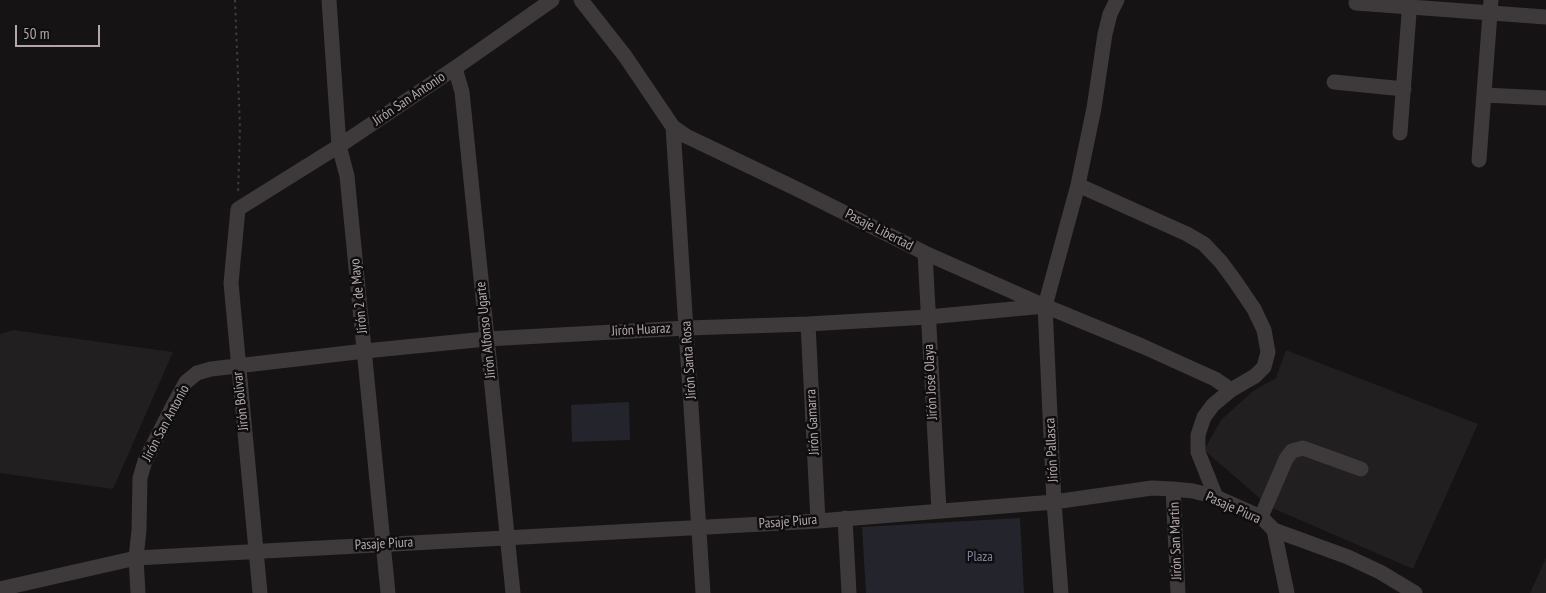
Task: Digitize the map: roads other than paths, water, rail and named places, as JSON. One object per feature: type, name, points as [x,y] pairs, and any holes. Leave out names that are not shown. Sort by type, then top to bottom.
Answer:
[{"type":"street","name":"Jirón 2 de Mayo","points":[[329,0],[339,146],[347,176],[388,593]]},
{"type":"street","name":"Jirón San Antonio","points":[[238,209],[339,146],[552,0]]},
{"type":"street","name":"Pasaje Libertad","points":[[581,0],[625,56],[673,127],[703,145],[799,190],[925,253],[1215,379],[1231,390]]},
{"type":"street","name":"Jirón Pallasca","points":[[1061,593],[1054,502],[1045,306],[1078,184],[1094,108],[1105,34],[1110,14],[1117,0]]},
{"type":"street","points":[[1356,3],[1491,6],[1546,17]]},
{"type":"street","points":[[1400,133],[1410,3]]},
{"type":"street","points":[[1479,160],[1491,6]]},
{"type":"street","name":"Jirón Alfonso Ugarte","points":[[455,68],[462,92],[486,339],[514,593]]},
{"type":"street","points":[[1334,82],[1404,89]]},
{"type":"street","points":[[1484,95],[1546,98]]},
{"type":"street","name":"Jirón Santa Rosa","points":[[673,127],[703,593]]},
{"type":"street","points":[[1078,184],[1188,234],[1204,244],[1222,262],[1254,309],[1264,330],[1268,352],[1264,367],[1255,376],[1231,390],[1213,406],[1204,417],[1198,436],[1198,452],[1216,497]]},
{"type":"street","name":"Jirón Bolivar","points":[[238,209],[231,283],[260,593]]},
{"type":"street","name":"Jirón José Olaya","points":[[925,253],[939,511]]},
{"type":"street","name":"Jirón Huaraz","points":[[238,366],[486,339],[928,317],[1045,306]]},
{"type":"street","name":"Jirón Gamarra","points":[[808,324],[818,520]]},
{"type":"street","name":"Jirón San Antonio","points":[[138,593],[136,558],[139,530],[140,478],[145,462],[186,382],[197,373],[211,369],[238,366]]},
{"type":"street","points":[[1261,517],[1286,459],[1292,451],[1303,448],[1361,469]]},
{"type":"street","name":"Pasaje Piura","points":[[136,558],[818,520],[1054,502],[1152,488],[1173,489],[1216,497],[1261,517],[1274,530],[1348,557],[1380,572],[1415,593]]},
{"type":"street","name":"Jirón San Martin","points":[[1173,489],[1178,593]]},
{"type":"street","points":[[845,518],[849,593]]},
{"type":"street","points":[[1274,530],[1287,593]]},
{"type":"street","points":[[1,590],[136,558]]},
{"type":"park label","name":"Plaza","points":[[980,557]]}]
